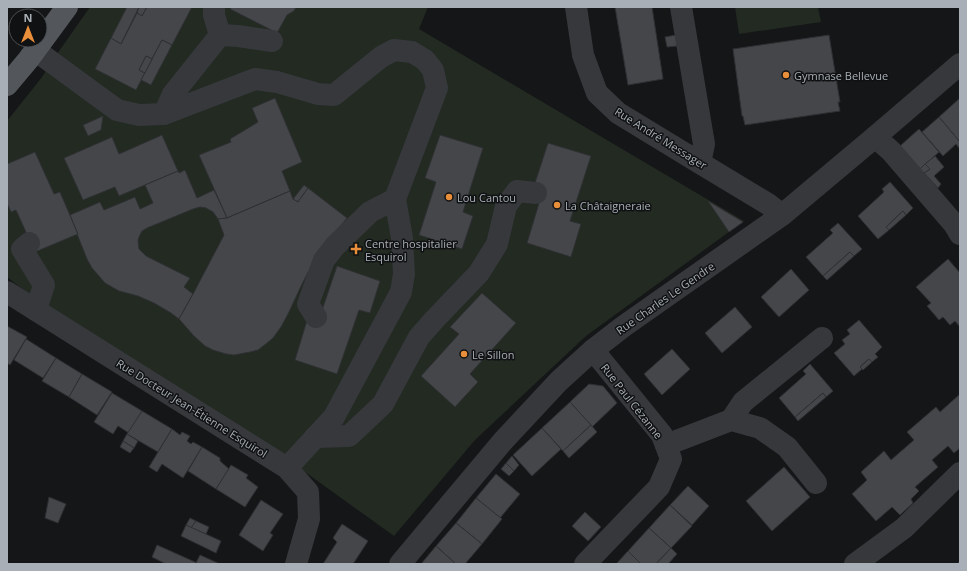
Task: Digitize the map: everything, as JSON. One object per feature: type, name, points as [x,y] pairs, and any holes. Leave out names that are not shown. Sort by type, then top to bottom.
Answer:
[{"type":"main road","points":[[7,85],[67,7]]},
{"type":"street","points":[[214,7],[214,15],[220,35]]},
{"type":"street","name":"Rue André Messager","points":[[576,7],[583,55],[597,93],[618,113],[768,204],[782,215]]},
{"type":"street","points":[[681,7],[704,144],[700,164]]},
{"type":"street","points":[[164,114],[173,94],[220,35]]},
{"type":"street","points":[[220,35],[272,41]]},
{"type":"street","points":[[35,50],[117,110],[139,115],[164,114],[255,79],[277,82],[318,94],[334,96],[381,57],[394,50],[412,52],[425,60],[433,70],[437,88],[394,199],[402,238],[404,274],[401,292],[334,417],[287,468]]},
{"type":"street","name":"Rue Charles Le Gendre","points":[[400,564],[502,441],[559,381],[593,350],[624,326],[782,215],[960,64]]},
{"type":"street","points":[[875,137],[891,151],[954,224],[960,234]]},
{"type":"street","points":[[315,438],[349,436],[383,404],[419,337],[434,319],[479,273],[497,244],[506,206],[517,191],[536,193]]},
{"type":"street","points":[[316,317],[308,304],[324,260],[335,246],[370,212],[394,199]]},
{"type":"street","points":[[29,243],[22,249],[44,285],[36,310]]},
{"type":"street","name":"Rue Docteur Jean-Étienne Esquirol","points":[[7,292],[287,468],[308,492],[309,519],[296,564]]},
{"type":"street","points":[[666,446],[731,420],[743,402],[822,338]]},
{"type":"street","name":"Rue Paul Cézanne","points":[[585,564],[660,487],[671,459],[662,435],[593,350]]},
{"type":"street","points":[[731,420],[760,428],[787,447],[816,483]]},
{"type":"street","points":[[855,564],[904,528],[960,472]]},
{"type":"shaded area","name":"Centre hospitalier Esquirol","points":[[90,7],[428,7],[419,29],[744,221],[586,336],[475,440],[394,536],[266,444],[30,295],[7,277],[7,121],[42,77]]},
{"type":"shaded area","points":[[735,7],[818,7],[821,22],[739,34]]},
{"type":"building","points":[[127,7],[139,7],[121,44],[111,38]]},
{"type":"building","points":[[139,7],[147,7],[142,16],[137,13]]},
{"type":"building","points":[[147,7],[192,7],[172,45],[162,40],[152,59],[146,56],[139,70],[145,73],[136,90],[95,69],[111,38],[121,44],[137,13],[142,16]]},
{"type":"building","points":[[232,7],[296,7],[294,11],[287,15],[277,33],[230,9]]},
{"type":"building","points":[[615,7],[652,7],[663,79],[628,85]]},
{"type":"building","points":[[676,35],[677,46],[667,47],[665,37]]},
{"type":"building","name":"Gymnase Bellevue","points":[[829,35],[840,102],[838,102],[840,111],[745,125],[742,116],[733,49]]},
{"type":"building","points":[[162,40],[172,45],[151,85],[141,80]]},
{"type":"building","points":[[146,56],[152,59],[145,73],[139,70]]},
{"type":"building","points":[[275,98],[302,162],[282,171],[290,191],[227,218],[199,155],[231,142],[230,139],[258,122],[252,108]]},
{"type":"building","points":[[960,98],[960,142],[939,117]]},
{"type":"building","points":[[103,116],[101,130],[88,136],[83,125]]},
{"type":"building","points":[[939,117],[960,142],[960,149],[956,144],[943,156],[922,132]]},
{"type":"building","points":[[919,129],[939,152],[920,169],[900,146]]},
{"type":"building","points":[[162,135],[178,171],[119,196],[115,187],[83,200],[64,158],[112,137],[119,154]]},
{"type":"building","name":"Lou Cantou","points":[[440,135],[483,148],[463,212],[473,216],[462,249],[419,235],[436,182],[425,178]]},
{"type":"building","name":"La Châtaigneraie","points":[[548,143],[591,156],[570,221],[581,224],[571,257],[527,243],[543,190],[534,186]]},
{"type":"building","points":[[35,152],[54,194],[60,192],[78,234],[35,252],[16,210],[11,212],[7,203],[7,164]]},
{"type":"building","points":[[935,156],[944,167],[934,176],[941,184],[938,188],[924,173],[930,169],[925,164]]},
{"type":"building","points":[[925,164],[930,169],[924,173],[920,169]]},
{"type":"building","points":[[185,170],[197,198],[214,190],[227,218],[218,219],[213,212],[206,208],[200,207],[147,228],[142,231],[138,241],[139,249],[146,256],[190,278],[184,287],[193,294],[179,319],[154,303],[138,296],[119,291],[105,283],[92,268],[87,259],[70,215],[100,202],[104,210],[135,197],[140,209],[153,203],[145,185],[178,171],[179,173]]},
{"type":"building","points":[[890,182],[913,208],[906,215],[903,211],[886,227],[889,230],[878,239],[858,216],[884,192],[882,189]]},
{"type":"building","points":[[304,185],[308,188],[298,202],[293,199]]},
{"type":"building","points":[[308,188],[347,218],[325,245],[313,263],[281,327],[273,338],[267,343],[258,350],[250,352],[234,355],[226,354],[205,346],[179,319],[224,235],[218,219],[227,218],[290,191],[293,199],[298,202]]},
{"type":"building","points":[[708,201],[743,222],[729,232]]},
{"type":"building","points":[[903,211],[906,215],[889,230],[886,227]]},
{"type":"building","points":[[838,223],[862,249],[854,256],[850,252],[823,276],[806,257],[833,233],[830,230]]},
{"type":"building","points":[[850,252],[854,256],[827,280],[823,276]]},
{"type":"building","points":[[948,259],[960,273],[960,327],[955,321],[950,325],[943,317],[939,320],[927,306],[931,303],[916,287]]},
{"type":"building","points":[[337,266],[380,281],[370,313],[359,310],[337,374],[295,360],[308,317],[319,319]]},
{"type":"building","points":[[791,269],[809,290],[779,317],[761,297]]},
{"type":"building","name":"Le Sillon","points":[[482,293],[516,323],[470,374],[478,382],[455,407],[421,376],[459,334],[450,327]]},
{"type":"building","points":[[735,307],[752,327],[722,353],[705,333]]},
{"type":"building","points":[[859,320],[882,347],[875,354],[878,357],[872,362],[869,359],[860,367],[862,369],[854,376],[834,353],[845,344],[842,340],[850,334],[847,330]]},
{"type":"building","points":[[7,326],[27,337],[10,365],[7,363]]},
{"type":"building","points":[[26,339],[56,358],[43,378],[14,360]]},
{"type":"building","points":[[672,349],[690,369],[662,395],[644,374]]},
{"type":"building","points":[[56,358],[82,374],[69,397],[42,381]]},
{"type":"building","points":[[869,359],[872,362],[863,370],[860,367]]},
{"type":"building","points":[[810,364],[833,391],[826,397],[823,393],[795,417],[779,398],[806,374],[803,371]]},
{"type":"building","points":[[82,374],[112,392],[97,415],[69,397]]},
{"type":"building","points":[[589,384],[603,386],[617,403],[592,427],[570,402]]},
{"type":"building","points":[[112,393],[142,411],[129,433],[118,426],[113,434],[94,422]]},
{"type":"building","points":[[823,393],[826,397],[798,421],[795,417]]},
{"type":"building","points":[[960,394],[960,448],[954,453],[948,446],[932,460],[938,467],[915,487],[919,491],[911,499],[913,503],[900,515],[892,507],[876,521],[852,494],[867,480],[861,472],[884,451],[891,460],[914,440],[907,432],[936,407],[940,412]]},
{"type":"building","points":[[570,402],[591,425],[563,451],[542,428]]},
{"type":"building","points":[[142,411],[172,429],[158,452],[127,434]]},
{"type":"building","points":[[591,425],[597,432],[569,458],[563,451]]},
{"type":"building","points":[[542,428],[561,449],[532,476],[513,455]]},
{"type":"building","points":[[172,429],[180,435],[182,432],[190,436],[187,441],[191,444],[193,442],[202,447],[183,478],[162,464],[157,472],[149,467]]},
{"type":"building","points":[[127,434],[138,441],[134,448],[123,441]]},
{"type":"building","points":[[123,441],[134,448],[130,453],[120,447]]},
{"type":"building","points":[[202,447],[220,458],[220,461],[229,469],[216,489],[188,471]]},
{"type":"building","points":[[512,456],[519,465],[514,471],[506,463]]},
{"type":"building","points":[[506,463],[514,471],[509,476],[501,469]]},
{"type":"building","points":[[231,465],[248,475],[246,478],[258,487],[245,507],[216,489]]},
{"type":"building","points":[[784,467],[810,497],[772,531],[746,501]]},
{"type":"building","points":[[496,474],[520,494],[500,518],[476,498]]},
{"type":"building","points":[[688,486],[709,506],[692,525],[670,505]]},
{"type":"building","points":[[49,497],[66,504],[58,523],[45,518]]},
{"type":"building","points":[[476,498],[502,519],[482,544],[456,523]]},
{"type":"building","points":[[261,500],[283,514],[270,533],[273,535],[263,551],[239,535]]},
{"type":"building","points":[[670,505],[692,526],[671,548],[649,528]]},
{"type":"building","points":[[585,512],[601,527],[588,541],[572,526]]},
{"type":"building","points":[[190,518],[196,521],[191,528],[186,525]]},
{"type":"building","points":[[196,521],[209,527],[206,534],[191,528]]},
{"type":"building","points":[[456,523],[482,544],[465,564],[456,564],[436,546]]},
{"type":"building","points":[[342,524],[368,541],[353,564],[323,564],[337,542],[333,538]]},
{"type":"building","points":[[186,525],[221,541],[216,553],[181,536]]},
{"type":"building","points":[[649,528],[671,548],[656,564],[641,564],[628,551]]},
{"type":"building","points":[[157,545],[198,564],[166,564],[152,557]]},
{"type":"building","points":[[436,546],[456,564],[421,564]]},
{"type":"building","points":[[671,548],[677,554],[668,564],[656,564]]},
{"type":"building","points":[[628,551],[641,564],[616,564]]},
{"type":"building","points":[[200,555],[220,564],[198,564],[196,563]]},
{"type":"place","name":"Gymnase Bellevue","points":[[786,75]]},
{"type":"place","name":"Lou Cantou","points":[[449,197]]},
{"type":"place","name":"La Châtaigneraie","points":[[557,205]]},
{"type":"place","name":"Centre hospitalier Esquirol","points":[[356,249]]},
{"type":"place","name":"Le Sillon","points":[[464,354]]}]
